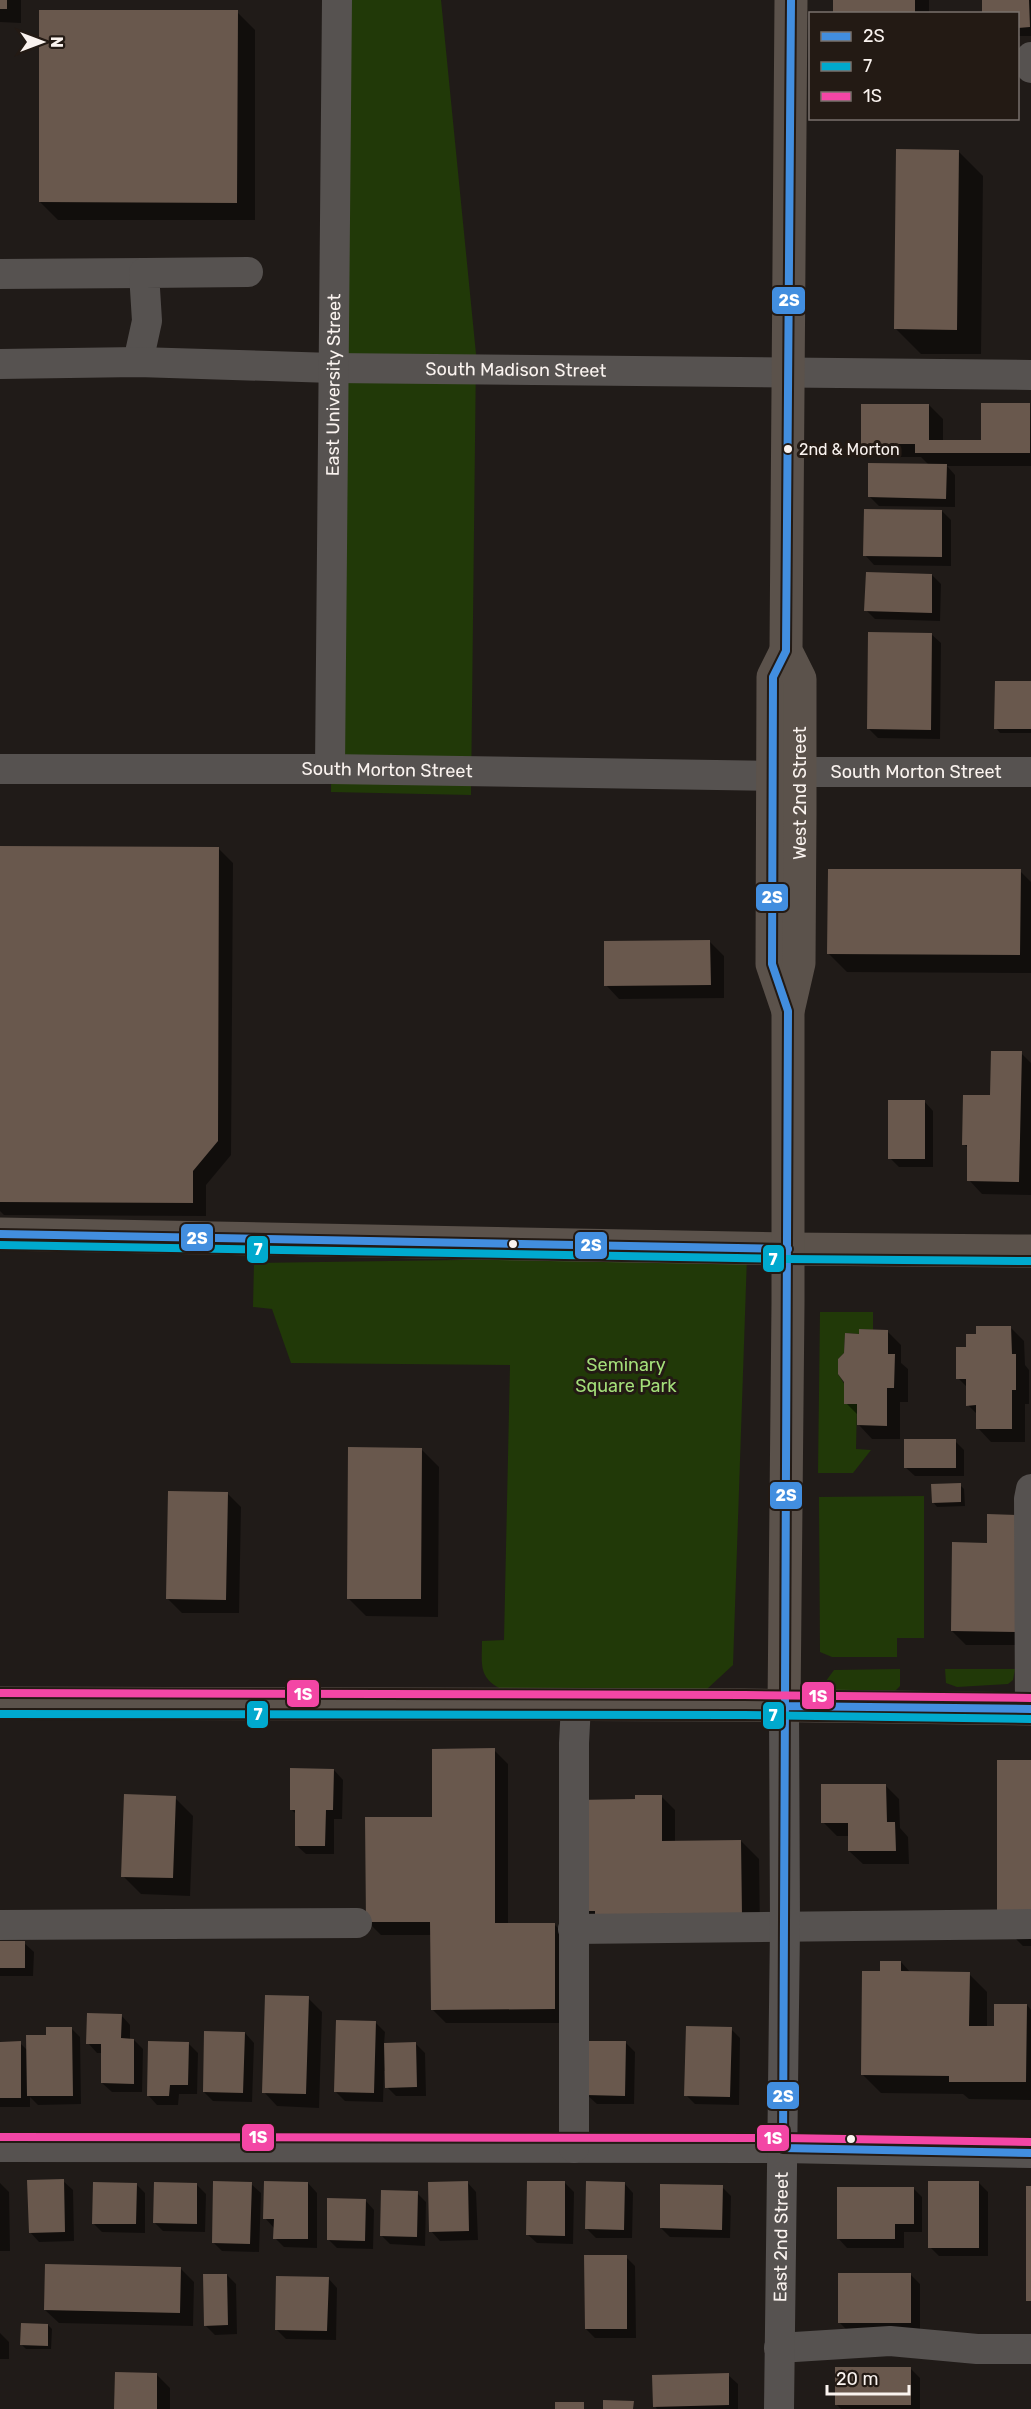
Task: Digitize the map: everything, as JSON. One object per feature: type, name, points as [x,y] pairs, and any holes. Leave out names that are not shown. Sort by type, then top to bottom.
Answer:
[{"type":"main road","name":"West 2nd Street","points":[[783,1706],[788,1011],[772,964],[786,856],[786,774],[773,676],[786,651],[791,0]]},
{"type":"main road","points":[[0,1234],[788,1249],[1031,1251]]},
{"type":"main road","points":[[0,1703],[1030,1709]]},
{"type":"street","name":"East University Street","points":[[330,769],[337,0]]},
{"type":"street","points":[[1031,57],[1031,68]]},
{"type":"street","points":[[0,274],[248,272]]},
{"type":"street","points":[[138,362],[147,321],[144,273]]},
{"type":"street","name":"South Madison Street","points":[[0,364],[138,362],[333,368],[1031,375]]},
{"type":"street","name":"South Morton Street","points":[[0,769],[330,769],[786,774],[1031,772]]},
{"type":"street","points":[[1030,1709],[1029,1499],[1031,1489]]},
{"type":"street","points":[[574,2148],[573,1929],[576,1705]]},
{"type":"street","name":"East 2nd Street","points":[[779,2409],[785,1927],[783,1706]]},
{"type":"street","points":[[0,1925],[357,1923]]},
{"type":"street","points":[[573,1929],[1031,1924]]},
{"type":"street","points":[[0,2147],[783,2148],[1031,2153]]},
{"type":"street","points":[[779,2348],[890,2341],[977,2349],[1031,2349]]},
{"type":"green space","points":[[336,0],[441,0],[476,354],[471,795],[331,792]]},
{"type":"green space","name":"Seminary Square Park","points":[[747,1256],[733,1665],[707,1689],[501,1689],[485,1675],[482,1663],[482,1641],[504,1640],[510,1365],[291,1363],[272,1309],[253,1307],[254,1263]]},
{"type":"green space","points":[[820,1312],[873,1312],[873,1330],[859,1329],[859,1334],[845,1333],[844,1353],[838,1359],[838,1374],[857,1404],[856,1449],[871,1450],[853,1473],[818,1473]]},
{"type":"green space","points":[[924,1496],[924,1638],[897,1638],[897,1657],[832,1657],[820,1652],[819,1497]]},
{"type":"green space","points":[[900,1669],[900,1686],[895,1691],[823,1693],[823,1685],[834,1670]]},
{"type":"green space","points":[[945,1669],[1015,1669],[1013,1680],[1008,1684],[957,1687],[946,1683]]},
{"type":"building","points":[[0,0],[7,0],[7,9],[0,9]]},
{"type":"building","points":[[833,0],[915,0],[915,12],[833,12]]},
{"type":"building","points":[[982,0],[1029,0],[1030,27],[1019,28],[1019,12],[982,12]]},
{"type":"building","points":[[39,10],[238,10],[237,203],[39,202]]},
{"type":"building","points":[[896,149],[959,150],[957,330],[894,329]]},
{"type":"building","points":[[981,403],[1030,403],[1030,453],[915,453],[915,444],[861,444],[861,404],[929,404],[929,440],[981,440]]},
{"type":"building","points":[[868,463],[947,464],[946,499],[868,497]]},
{"type":"building","points":[[864,509],[942,510],[942,557],[863,556]]},
{"type":"building","points":[[866,572],[932,574],[932,613],[864,611]]},
{"type":"building","points":[[868,632],[932,633],[931,730],[867,729]]},
{"type":"building","points":[[995,681],[1031,681],[1031,729],[994,729]]},
{"type":"building","points":[[0,846],[219,847],[218,1141],[193,1171],[193,1203],[0,1202]]},
{"type":"building","points":[[828,869],[1021,869],[1020,955],[827,954]]},
{"type":"building","points":[[710,940],[711,985],[604,986],[604,941]]},
{"type":"building","points":[[991,1051],[1022,1051],[1019,1182],[967,1181],[967,1145],[962,1145],[963,1095],[990,1095]]},
{"type":"building","points":[[888,1100],[925,1100],[925,1159],[888,1159]]},
{"type":"building","points":[[976,1326],[1011,1326],[1012,1354],[1016,1354],[1016,1390],[1012,1390],[1012,1429],[976,1429],[976,1405],[966,1406],[966,1379],[956,1379],[956,1347],[966,1347],[966,1334],[976,1334]]},
{"type":"building","points":[[859,1329],[888,1330],[888,1354],[895,1354],[894,1388],[887,1388],[887,1426],[857,1425],[857,1404],[844,1404],[844,1382],[838,1374],[838,1359],[844,1353],[845,1333],[859,1334]]},
{"type":"building","points":[[904,1439],[956,1439],[956,1468],[904,1468]]},
{"type":"building","points":[[348,1447],[422,1448],[421,1599],[347,1599]]},
{"type":"building","points":[[961,1483],[961,1502],[932,1503],[931,1484]]},
{"type":"building","points":[[168,1491],[228,1492],[226,1600],[166,1599]]},
{"type":"building","points":[[987,1514],[1017,1515],[1016,1632],[951,1631],[952,1542],[987,1543]]},
{"type":"building","points":[[495,1748],[495,1923],[555,1923],[555,2009],[431,2010],[430,1922],[366,1922],[365,1817],[432,1817],[432,1749]]},
{"type":"building","points":[[997,1760],[1031,1760],[1031,1921],[997,1922]]},
{"type":"building","points":[[290,1768],[334,1769],[333,1810],[326,1810],[325,1846],[295,1846],[295,1810],[290,1810]]},
{"type":"building","points":[[821,1784],[886,1784],[887,1822],[895,1822],[896,1851],[848,1851],[848,1823],[821,1823]]},
{"type":"building","points":[[124,1794],[176,1796],[173,1878],[121,1877]]},
{"type":"building","points":[[635,1795],[662,1795],[662,1841],[741,1840],[742,1916],[595,1918],[595,1911],[576,1911],[575,1800],[635,1799]]},
{"type":"building","points":[[0,1941],[25,1941],[25,1968],[0,1968]]},
{"type":"building","points":[[880,1961],[901,1961],[901,1971],[970,1972],[969,2026],[994,2026],[994,2004],[1027,2004],[1026,2082],[949,2082],[949,2076],[861,2075],[862,1971],[880,1971]]},
{"type":"building","points":[[265,1995],[309,1996],[306,2094],[262,2093]]},
{"type":"building","points":[[87,2013],[122,2014],[121,2038],[134,2039],[134,2084],[101,2083],[101,2044],[86,2044]]},
{"type":"building","points":[[336,2020],[376,2021],[374,2093],[334,2092]]},
{"type":"building","points":[[686,2026],[732,2027],[730,2097],[684,2096]]},
{"type":"building","points":[[46,2027],[72,2027],[73,2096],[27,2096],[26,2035],[46,2035]]},
{"type":"building","points":[[204,2031],[245,2032],[243,2093],[203,2092]]},
{"type":"building","points":[[21,2041],[21,2098],[0,2098],[0,2042]]},
{"type":"building","points":[[148,2041],[189,2042],[188,2085],[170,2085],[169,2096],[147,2096]]},
{"type":"building","points":[[587,2041],[626,2041],[625,2096],[586,2095]]},
{"type":"building","points":[[416,2042],[417,2087],[385,2088],[384,2043]]},
{"type":"building","points":[[64,2179],[65,2232],[29,2233],[27,2180]]},
{"type":"building","points":[[213,2181],[252,2182],[250,2244],[212,2243]]},
{"type":"building","points":[[264,2181],[308,2182],[308,2239],[273,2239],[274,2219],[263,2219]]},
{"type":"building","points":[[468,2181],[469,2231],[429,2232],[428,2182]]},
{"type":"building","points":[[527,2181],[565,2181],[565,2236],[526,2235]]},
{"type":"building","points":[[586,2181],[625,2182],[624,2230],[585,2229]]},
{"type":"building","points":[[928,2181],[979,2181],[979,2248],[928,2248]]},
{"type":"building","points":[[93,2182],[137,2183],[136,2224],[92,2224]]},
{"type":"building","points":[[154,2182],[197,2183],[197,2224],[153,2223]]},
{"type":"building","points":[[660,2184],[723,2185],[722,2230],[660,2228]]},
{"type":"building","points":[[1026,2186],[1031,2186],[1031,2301],[1026,2301]]},
{"type":"building","points":[[837,2187],[914,2187],[914,2224],[895,2224],[895,2239],[837,2239]]},
{"type":"building","points":[[381,2190],[418,2191],[417,2237],[380,2236]]},
{"type":"building","points":[[327,2198],[366,2199],[365,2241],[327,2240]]},
{"type":"building","points":[[584,2255],[627,2255],[627,2329],[585,2329]]},
{"type":"building","points":[[45,2264],[181,2267],[180,2313],[44,2310]]},
{"type":"building","points":[[838,2273],[911,2273],[911,2323],[838,2323]]},
{"type":"building","points":[[203,2274],[227,2274],[228,2325],[204,2326]]},
{"type":"building","points":[[276,2276],[329,2277],[327,2331],[275,2330]]},
{"type":"building","points":[[21,2323],[48,2324],[48,2346],[20,2345]]},
{"type":"building","points":[[835,2367],[911,2367],[911,2405],[835,2405]]},
{"type":"building","points":[[115,2372],[157,2373],[157,2409],[114,2409]]},
{"type":"building","points":[[729,2373],[729,2405],[653,2407],[652,2375]]},
{"type":"building","points":[[603,2400],[634,2401],[633,2409],[603,2409]]},
{"type":"building","points":[[555,2402],[584,2402],[584,2409],[555,2409]]},
{"type":"transit line","name":"2S","points":[[791,0],[786,651],[773,677],[772,964],[788,1011],[783,2148],[1031,2153]]},
{"type":"transit line","name":"2S","points":[[0,1234],[788,1249]]},
{"type":"transit line","name":"7","points":[[0,1245],[1031,1261]]},
{"type":"transit line","name":"1S","points":[[0,1693],[1031,1698]]},
{"type":"transit line","name":"2S","points":[[784,1706],[1031,1709]]},
{"type":"transit line","name":"7","points":[[0,1714],[744,1715],[1031,1719]]},
{"type":"transit line","name":"1S","points":[[0,2137],[783,2138],[1031,2142]]},
{"type":"place","name":"2nd & Morton","points":[[788,449]]}]
